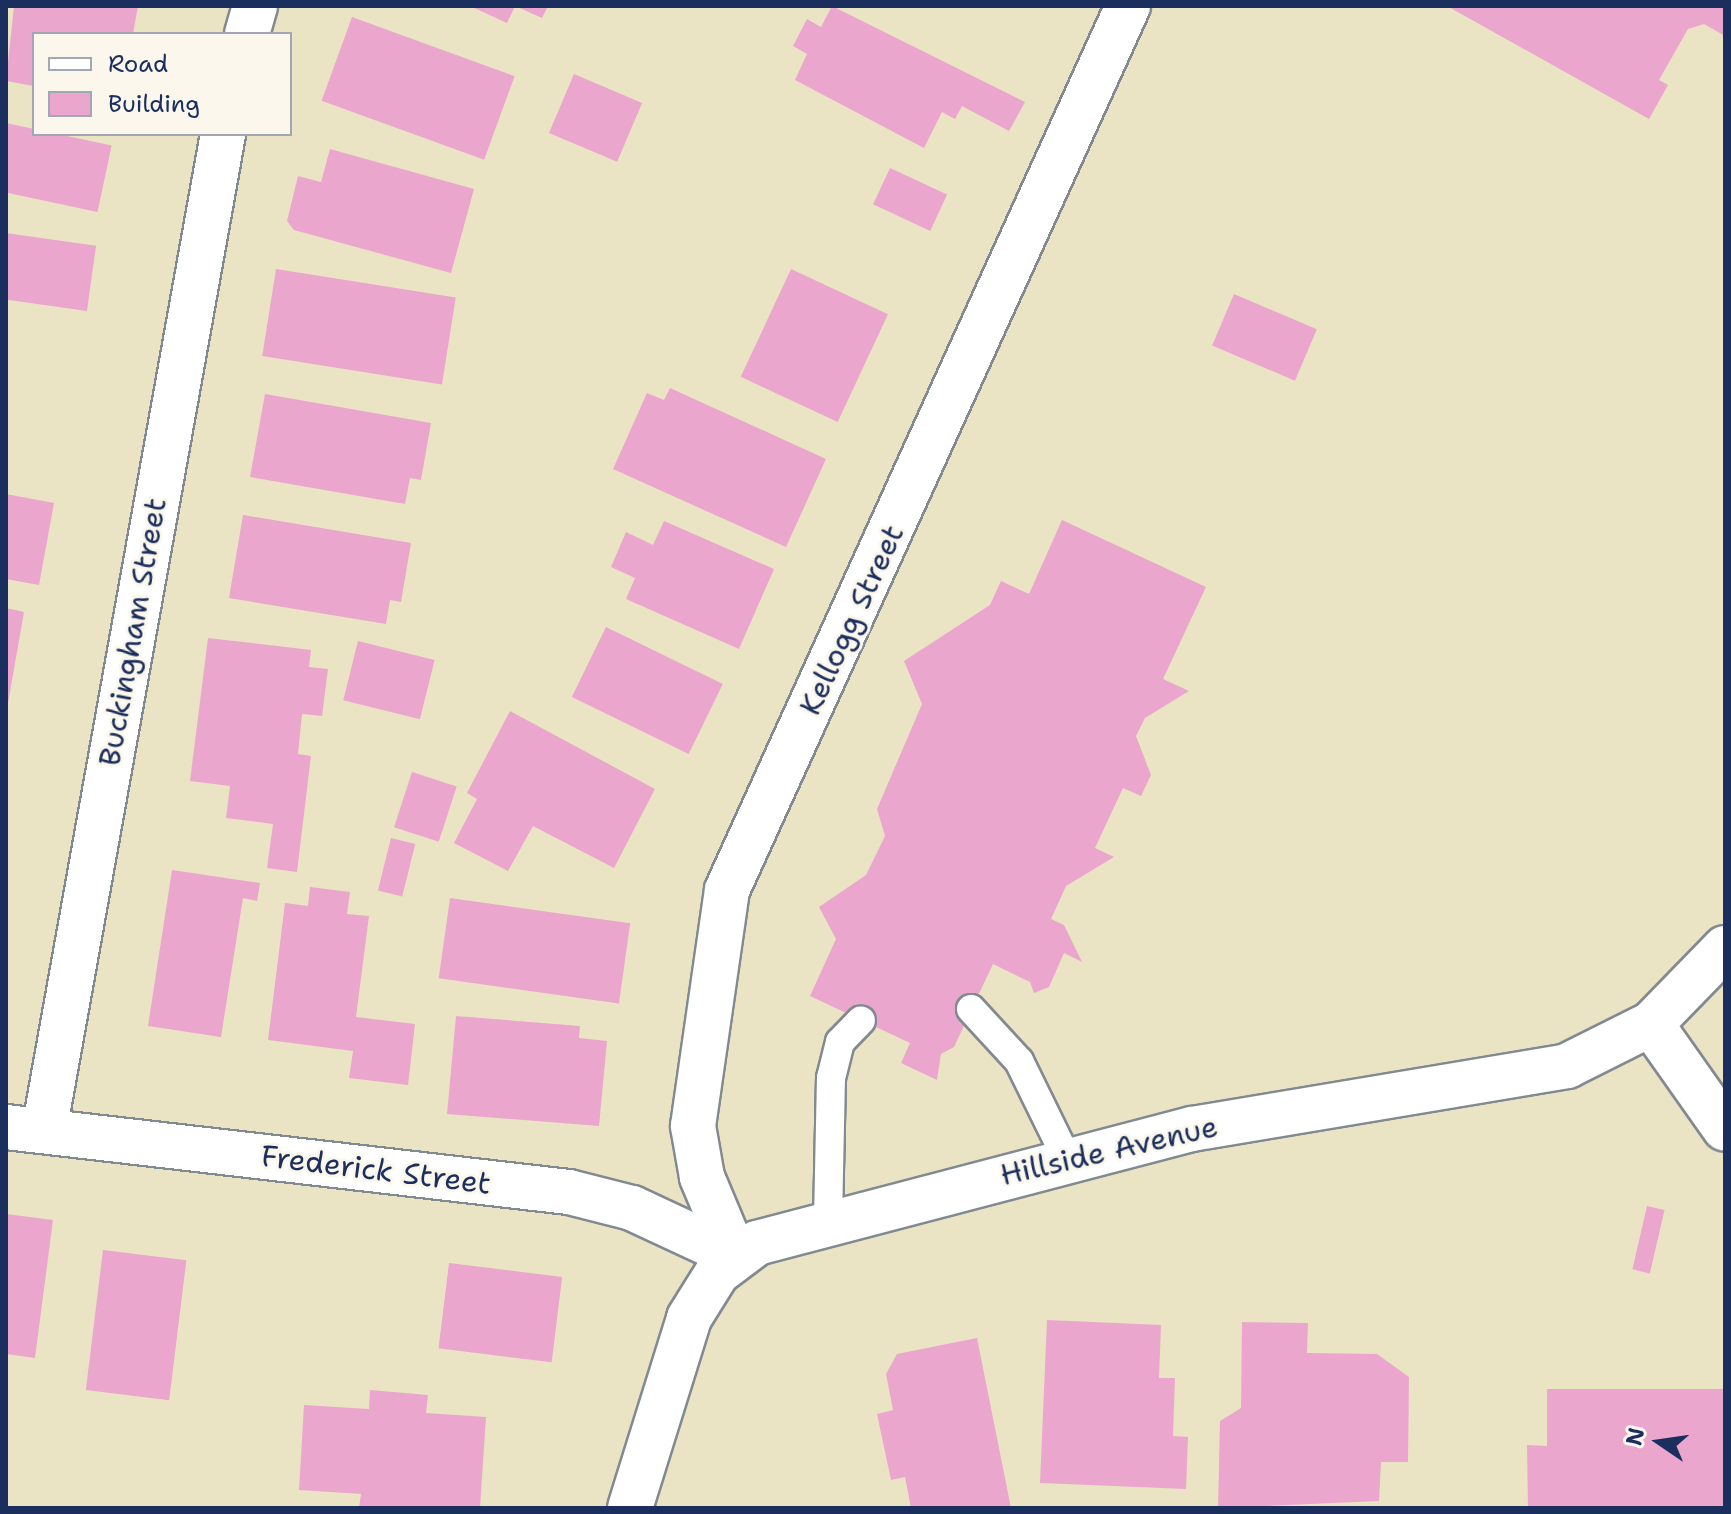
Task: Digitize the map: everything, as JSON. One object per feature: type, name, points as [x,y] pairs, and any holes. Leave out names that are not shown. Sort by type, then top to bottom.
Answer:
[{"type":"street","points":[[248,32],[255,6]]},
{"type":"street","name":"Kellogg Street","points":[[735,1256],[702,1177],[693,1126],[727,890],[1128,6]]},
{"type":"street","name":"Buckingham Street","points":[[25,1129],[223,136]]},
{"type":"street","name":"Hillside Avenue","points":[[630,1508],[677,1346],[703,1292],[735,1256],[828,1220],[1192,1129],[1567,1066],[1651,1024],[1725,948]]},
{"type":"street","points":[[1651,1024],[1725,1129]]},
{"type":"street","name":"Frederick Street","points":[[25,1129],[569,1192],[632,1208],[735,1256]]},
{"type":"lane","points":[[971,1009],[1019,1061],[1067,1159]]},
{"type":"lane","points":[[828,1220],[831,1078],[840,1042],[861,1020]]},
{"type":"building","points":[[14,6],[138,6],[133,32],[32,32],[32,86],[6,81]]},
{"type":"building","points":[[470,6],[515,6],[507,23]]},
{"type":"building","points":[[515,6],[548,6],[542,18]]},
{"type":"building","points":[[832,6],[1025,102],[1009,131],[962,106],[955,119],[942,112],[924,148],[795,80],[807,54],[793,46],[807,19],[821,27]]},
{"type":"building","points":[[1447,6],[1725,6],[1725,36],[1704,24],[1688,29],[1659,80],[1668,85],[1649,119]]},
{"type":"building","points":[[352,17],[515,76],[484,160],[322,101]]},
{"type":"building","points":[[574,74],[642,103],[617,162],[549,133]]},
{"type":"building","points":[[6,123],[32,129],[32,136],[67,136],[112,145],[98,212],[6,193]]},
{"type":"building","points":[[330,149],[474,189],[451,273],[294,230],[287,221],[298,176],[321,182]]},
{"type":"building","points":[[890,168],[947,195],[930,231],[873,204]]},
{"type":"building","points":[[6,233],[96,246],[87,311],[6,300]]},
{"type":"building","points":[[276,269],[456,297],[442,384],[262,356]]},
{"type":"building","points":[[791,269],[888,314],[838,422],[741,377]]},
{"type":"building","points":[[1234,294],[1317,329],[1295,381],[1212,346]]},
{"type":"building","points":[[670,388],[826,459],[786,547],[613,469],[647,393],[664,400]]},
{"type":"building","points":[[265,394],[431,423],[421,480],[410,478],[405,504],[250,477]]},
{"type":"building","points":[[6,494],[54,503],[39,585],[6,579]]},
{"type":"building","points":[[243,515],[411,543],[401,602],[390,600],[386,624],[229,598]]},
{"type":"building","points":[[1062,520],[1206,587],[1163,679],[1189,691],[1145,718],[1136,736],[1151,775],[1141,796],[1123,788],[1095,848],[1114,857],[1066,886],[1051,919],[1064,925],[1082,962],[1064,953],[1049,987],[1034,993],[1030,982],[993,964],[954,1047],[941,1054],[937,1080],[901,1063],[910,1043],[810,996],[836,939],[819,907],[866,875],[885,836],[877,809],[922,704],[904,661],[990,605],[1001,581],[1029,594]]},
{"type":"building","points":[[664,521],[774,569],[739,649],[626,599],[635,578],[611,567],[626,532],[653,545]]},
{"type":"building","points":[[6,608],[24,612],[8,703],[6,703]]},
{"type":"building","points":[[606,627],[723,684],[689,754],[572,697]]},
{"type":"building","points":[[208,638],[311,650],[309,667],[328,669],[322,716],[302,714],[298,754],[311,756],[297,872],[267,868],[273,824],[226,818],[230,786],[190,781]]},
{"type":"building","points":[[358,641],[435,660],[420,719],[343,700]]},
{"type":"building","points":[[510,711],[655,789],[614,868],[533,826],[508,871],[454,843],[477,799],[467,793]]},
{"type":"building","points":[[412,772],[457,787],[439,842],[394,827]]},
{"type":"building","points":[[391,838],[415,844],[402,896],[378,890]]},
{"type":"building","points":[[172,870],[260,883],[257,901],[243,898],[221,1037],[148,1026]]},
{"type":"building","points":[[310,887],[350,892],[347,914],[369,916],[356,1017],[415,1024],[408,1085],[349,1078],[353,1051],[268,1040],[285,903],[308,906]]},
{"type":"building","points":[[450,898],[630,923],[619,1004],[439,978]]},
{"type":"building","points":[[456,1016],[580,1026],[579,1038],[607,1041],[599,1126],[447,1114]]},
{"type":"building","points":[[1647,1206],[1665,1210],[1650,1273],[1632,1269]]},
{"type":"building","points":[[6,1214],[53,1220],[35,1358],[6,1354]]},
{"type":"building","points":[[103,1250],[186,1260],[169,1400],[86,1390]]},
{"type":"building","points":[[449,1263],[562,1277],[552,1362],[439,1348]]},
{"type":"building","points":[[1047,1320],[1161,1325],[1159,1378],[1175,1378],[1173,1436],[1188,1437],[1186,1489],[1040,1483]]},
{"type":"building","points":[[1242,1322],[1308,1323],[1307,1353],[1377,1354],[1409,1377],[1408,1462],[1381,1462],[1379,1501],[1218,1508],[1220,1421],[1241,1408]]},
{"type":"building","points":[[977,1338],[1011,1508],[911,1508],[905,1477],[891,1480],[877,1414],[893,1410],[886,1374],[897,1354]]},
{"type":"building","points":[[1547,1389],[1725,1389],[1725,1508],[1528,1508],[1527,1445],[1547,1446]]},
{"type":"building","points":[[370,1390],[428,1395],[426,1413],[486,1417],[480,1508],[359,1508],[361,1494],[299,1490],[304,1405],[369,1409]]}]
